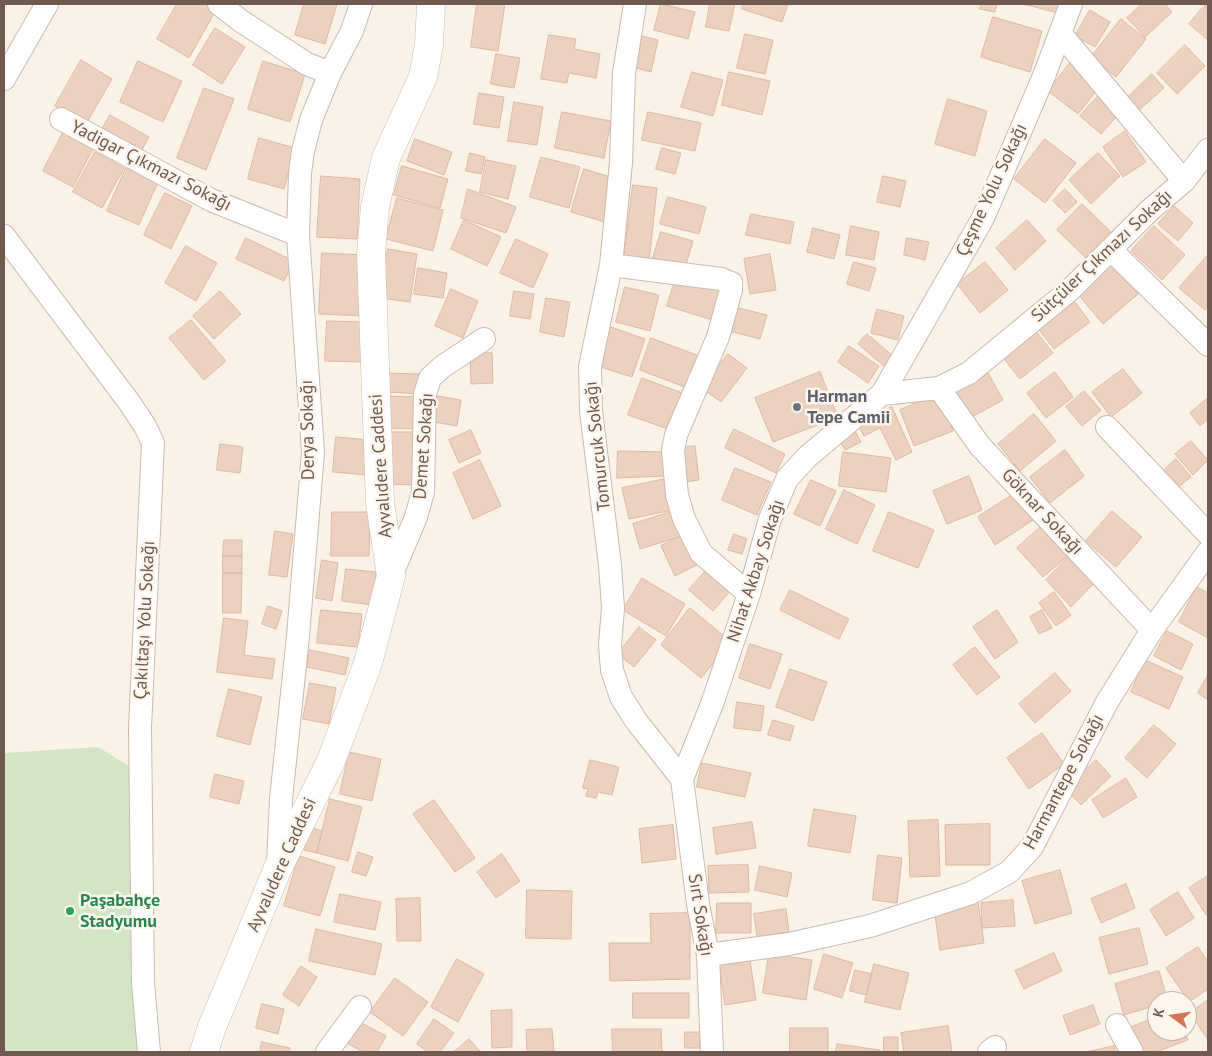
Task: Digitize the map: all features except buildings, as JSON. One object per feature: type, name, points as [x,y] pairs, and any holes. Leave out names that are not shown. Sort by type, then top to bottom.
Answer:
[{"type":"street","points":[[4,79],[47,4]]},
{"type":"street","points":[[219,4],[241,21],[307,64],[330,72]]},
{"type":"street","name":"Derya Sokağı","points":[[278,868],[281,799],[298,636],[312,452],[298,235],[303,151],[311,120],[330,72],[352,31],[361,4]]},
{"type":"street","name":"Ayvalıdere Caddesi","points":[[204,1052],[278,868],[331,761],[368,663],[391,576],[380,503],[372,254],[375,207],[386,158],[422,77],[429,45],[431,4]]},
{"type":"street","name":"Tomurcuk Sokağı","points":[[635,4],[624,73],[621,163],[610,264],[590,367],[591,411],[610,565],[613,608],[610,645],[612,670],[621,697],[637,722],[682,779]]},
{"type":"street","name":"Çeşme Yolu Sokağı","points":[[882,394],[983,218],[1044,76],[1071,4]]},
{"type":"street","points":[[1060,33],[1184,181]]},
{"type":"street","name":"Yadigar Çıkmazı Sokağı","points":[[61,119],[210,200],[298,235]]},
{"type":"street","name":"Sütçüler Çıkmazı Sokağı","points":[[939,388],[969,373],[1071,289],[1150,210],[1184,181],[1208,150]]},
{"type":"street","name":"Çakıltaşı Yolu Sokağı","points":[[4,236],[129,402],[145,426],[153,443],[140,728],[143,983],[149,1052]]},
{"type":"street","points":[[1112,250],[1208,345]]},
{"type":"street","points":[[610,264],[721,279],[731,283],[731,290],[718,337],[676,435],[673,450],[677,496],[684,519],[701,553],[749,594]]},
{"type":"street","name":"Demet Sokağı","points":[[391,576],[416,518],[423,492],[425,394],[430,378],[442,367],[484,339]]},
{"type":"street","points":[[882,394],[939,388]]},
{"type":"street","name":"Göknar Sokağı","points":[[939,388],[980,446],[1152,630]]},
{"type":"street","name":"Nihat Akbay Sokağı","points":[[682,779],[712,704],[749,594],[770,519],[787,479],[807,457],[882,394]]},
{"type":"street","points":[[1108,427],[1208,534]]},
{"type":"street","name":"Harmantepe Sokağı","points":[[708,955],[789,944],[870,926],[971,893],[1009,872],[1032,847],[1107,702],[1152,630],[1208,552]]},
{"type":"street","name":"Sırt Sokağı","points":[[682,779],[698,904],[708,955],[712,1052]]},
{"type":"street","points":[[327,1052],[360,1007]]},
{"type":"street","points":[[1117,1024],[1132,1052]]},
{"type":"green space","name":"Paşabahçe Stadyumu","points":[[98,747],[134,769],[140,1052],[4,1052],[4,753]]},
{"type":"place","name":"Harman Tepe Camii","points":[[797,407]]},
{"type":"place","name":"Paşabahçe Stadyumu","points":[[70,911]]}]
